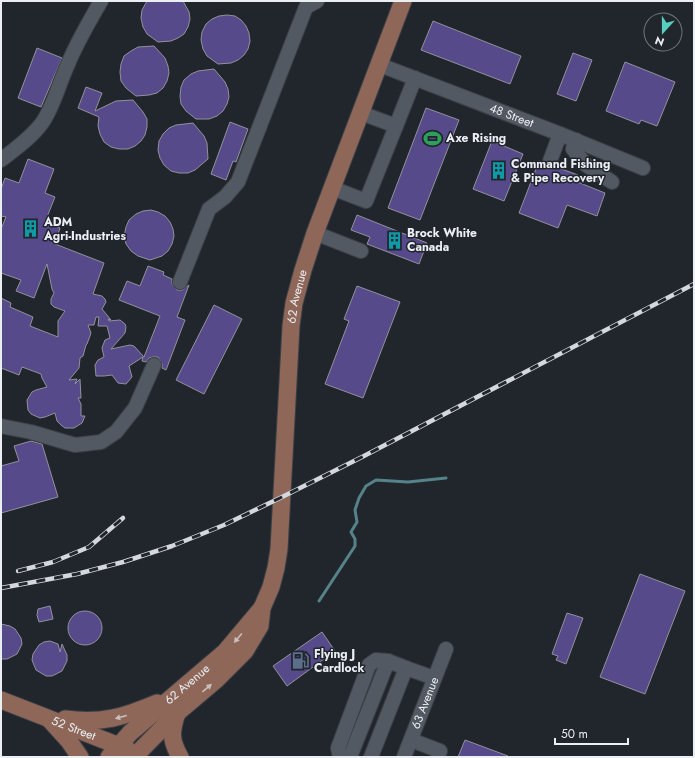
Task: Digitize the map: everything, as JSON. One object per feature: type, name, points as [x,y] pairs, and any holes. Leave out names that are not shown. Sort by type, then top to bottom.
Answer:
[{"type":"main road","name":"62 Avenue","points":[[113,751],[130,733],[216,680],[245,651],[260,626],[262,608],[271,587],[279,549],[291,326],[294,303],[315,233],[404,1]]},
{"type":"main road","name":"52 Street","points":[[1,700],[47,717],[113,751],[139,756]]},
{"type":"main road","name":"62 Avenue","points":[[139,756],[174,706]]},
{"type":"main road","points":[[47,717],[76,721],[108,720],[174,706],[172,729],[175,749],[180,757]]},
{"type":"main road","points":[[47,717],[69,741],[80,757]]},
{"type":"street","points":[[1,160],[28,138],[42,123],[50,108],[68,63],[101,1]]},
{"type":"street","points":[[180,282],[209,209],[225,197],[238,182],[309,3]]},
{"type":"street","name":"48 Street","points":[[380,65],[576,140],[643,168]]},
{"type":"street","points":[[332,188],[366,201],[415,78]]},
{"type":"street","points":[[361,113],[396,126]]},
{"type":"street","points":[[550,161],[560,134]]},
{"type":"street","points":[[576,140],[573,149],[586,166],[612,182]]},
{"type":"street","points":[[315,233],[361,251]]},
{"type":"street","points":[[1,426],[31,432],[75,444],[101,442],[116,432],[135,408],[154,365]]},
{"type":"street","name":"63 Avenue","points":[[404,757],[446,649]]},
{"type":"street","points":[[340,757],[338,748],[369,664],[376,660],[388,661],[434,678]]},
{"type":"street","points":[[350,757],[388,661]]},
{"type":"street","points":[[371,757],[406,668]]},
{"type":"street","points":[[411,740],[440,751],[438,757]]},
{"type":"building","points":[[147,1],[183,1],[189,12],[190,19],[184,34],[171,41],[158,42],[147,34],[143,27],[141,18],[142,10]]},
{"type":"building","points":[[227,15],[235,16],[241,20],[249,33],[250,41],[248,49],[238,60],[231,63],[218,64],[207,56],[203,49],[201,40],[202,32],[206,24],[212,19]]},
{"type":"building","points":[[433,21],[521,56],[510,84],[421,50]]},
{"type":"building","points":[[154,46],[165,58],[168,66],[169,73],[167,81],[163,88],[157,93],[136,96],[126,88],[121,81],[121,64],[124,56],[138,47]]},
{"type":"building","points":[[37,48],[62,58],[41,107],[18,98]]},
{"type":"building","points":[[573,53],[592,60],[576,101],[557,94]]},
{"type":"building","points":[[625,62],[675,82],[657,126],[641,120],[639,124],[606,111]]},
{"type":"building","points":[[214,69],[225,82],[228,89],[229,97],[227,104],[223,111],[217,116],[209,119],[196,119],[186,111],[181,104],[181,87],[184,80],[191,74],[198,71]]},
{"type":"building","points":[[86,87],[102,93],[95,111],[116,101],[133,100],[147,119],[145,135],[141,141],[128,149],[111,147],[104,142],[98,126],[99,117],[78,108]]},
{"type":"building","points":[[426,108],[459,120],[420,220],[388,208]]},
{"type":"building","points":[[230,122],[248,129],[236,162],[233,161],[226,180],[211,174]]},
{"type":"building","points":[[193,123],[204,136],[207,143],[208,159],[195,170],[188,173],[171,171],[164,165],[160,158],[158,150],[159,141],[169,128],[176,125]]},
{"type":"building","name":"Command Fishing & Pipe Recovery","points":[[492,141],[523,154],[504,201],[473,189]]},
{"type":"building","points":[[28,159],[54,169],[45,193],[55,197],[45,222],[60,228],[55,244],[104,263],[93,294],[102,296],[105,299],[106,302],[102,309],[111,320],[108,319],[109,321],[120,320],[126,327],[125,333],[111,349],[130,345],[134,346],[144,357],[160,316],[119,300],[127,281],[140,286],[148,266],[164,272],[163,275],[172,279],[172,284],[177,290],[182,290],[189,285],[177,317],[185,320],[166,370],[162,368],[162,364],[158,357],[149,358],[146,362],[142,361],[143,357],[129,366],[132,377],[126,384],[118,383],[112,375],[96,376],[95,365],[98,360],[104,357],[102,348],[105,340],[110,338],[107,326],[98,326],[99,317],[96,317],[94,325],[88,325],[91,333],[83,356],[80,358],[79,368],[69,380],[77,379],[75,384],[80,379],[81,398],[78,398],[81,404],[81,416],[85,416],[82,423],[74,428],[65,428],[61,425],[57,421],[55,413],[40,418],[31,414],[28,410],[27,400],[32,392],[47,387],[41,374],[22,367],[19,375],[1,368],[1,298],[11,303],[10,307],[33,317],[30,326],[58,337],[58,321],[65,311],[54,307],[51,304],[51,299],[54,293],[47,264],[34,298],[16,291],[21,280],[1,273],[1,229],[6,217],[1,216],[1,189],[5,178],[19,183]]},
{"type":"building","points":[[539,161],[542,162],[543,166],[547,169],[556,167],[578,175],[575,181],[605,193],[597,216],[567,205],[558,228],[519,213]]},
{"type":"building","points":[[151,210],[165,216],[170,222],[174,236],[168,251],[162,256],[150,260],[138,256],[131,251],[126,244],[124,236],[129,220],[136,214]]},
{"type":"building","name":"Brock White Canada","points":[[357,215],[427,243],[419,264],[367,244],[370,237],[351,230]]},
{"type":"building","points":[[357,286],[400,302],[363,398],[325,384],[349,321],[344,319]]},
{"type":"building","points":[[214,305],[242,319],[204,394],[176,380]]},
{"type":"building","points":[[31,441],[42,444],[58,497],[1,513],[1,466],[19,461],[14,446]]},
{"type":"building","points":[[640,574],[685,591],[645,694],[600,677]]},
{"type":"building","points":[[50,606],[53,619],[39,622],[37,615],[38,609]]},
{"type":"building","points":[[82,611],[88,611],[92,612],[99,618],[102,628],[101,635],[95,642],[88,645],[82,645],[78,644],[71,638],[68,631],[68,625],[69,621],[75,614]]},
{"type":"building","points":[[567,613],[583,618],[566,664],[556,660],[558,656],[552,654]]},
{"type":"building","points":[[1,624],[15,629],[21,638],[22,644],[17,654],[7,659],[1,659]]},
{"type":"building","points":[[322,632],[335,651],[287,686],[273,666]]},
{"type":"building","points":[[50,641],[58,644],[60,652],[62,644],[67,655],[67,661],[62,671],[52,676],[46,676],[36,670],[32,660],[33,654],[39,645]]},
{"type":"building","points":[[465,740],[508,756],[458,757]]},
{"type":"waterway","points":[[319,601],[355,546],[355,539],[351,532],[357,522],[355,510],[359,498],[366,486],[376,480],[408,482],[446,478]]},
{"type":"railway","points":[[1,588],[77,574],[123,562],[172,546],[224,525],[362,457],[694,284]]},
{"type":"railway","points":[[18,571],[53,562],[89,547],[123,518]]},
{"type":"place","name":"Axe Rising","points":[[433,138]]},
{"type":"place","name":"Command Fishing & Pipe Recovery","points":[[498,171]]},
{"type":"place","name":"ADM Agri-Industries","points":[[31,229]]},
{"type":"place","name":"Brock White Canada","points":[[394,240]]},
{"type":"place","name":"Flying J Cardlock","points":[[301,661]]}]
